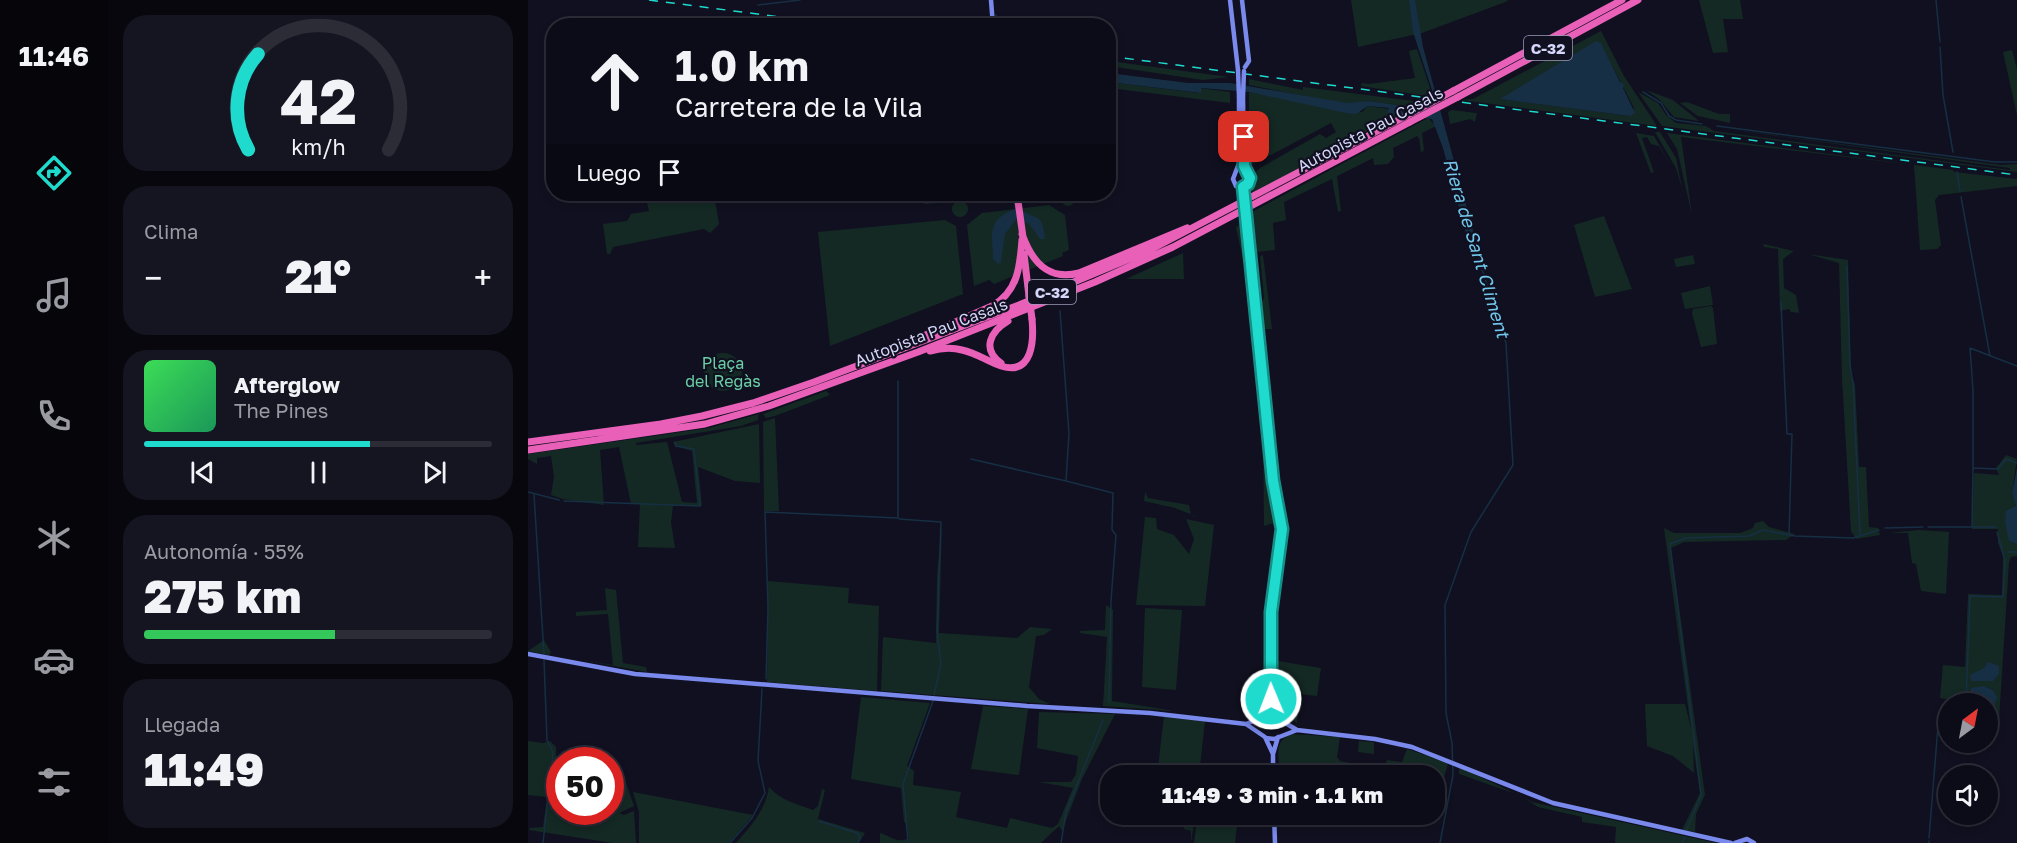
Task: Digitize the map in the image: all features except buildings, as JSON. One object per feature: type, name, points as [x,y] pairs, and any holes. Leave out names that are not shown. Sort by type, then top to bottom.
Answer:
[{"type":"highway","name":"Autopista Pau Casals","points":[[1456,94],[1622,0]]},
{"type":"highway","name":"Autopista Pau Casals","points":[[528,442],[660,424],[712,414],[760,401],[1061,288],[1215,218],[1638,0]]},
{"type":"highway","name":"Autopista Pau Casals","points":[[528,450],[705,424],[769,406],[918,352],[1026,311],[1194,237],[1408,119]]},
{"type":"highway","points":[[918,352],[952,348],[974,353],[1002,366],[1018,366],[1026,361],[1033,348],[1032,319],[1018,201]]},
{"type":"highway","points":[[1022,234],[1029,252],[1039,265],[1057,275],[1079,273],[1215,218]]},
{"type":"highway","points":[[885,355],[921,335],[992,306],[1007,295],[1018,276],[1022,234]]},
{"type":"highway","points":[[1018,366],[1006,365],[997,360],[990,349],[989,340],[998,327],[1026,311]]},
{"type":"main road","points":[[991,0],[992,18]]},
{"type":"main road","points":[[1230,0],[1240,67],[1246,171],[1250,180],[1243,190],[1246,221],[1273,481],[1283,534],[1271,612],[1271,699],[1259,725],[1260,732]]},
{"type":"main road","points":[[1240,67],[1248,63],[1242,0]]},
{"type":"main road","points":[[1240,67],[1241,56],[1247,57]]},
{"type":"main road","points":[[1241,97],[1237,171],[1233,176],[1233,182],[1243,190]]},
{"type":"main road","points":[[1237,171],[1246,171]]},
{"type":"main road","points":[[528,654],[641,675],[1051,708],[1150,712],[1246,724],[1265,737],[1273,754]]},
{"type":"main road","points":[[1271,699],[1283,728],[1273,754],[1273,765]]},
{"type":"main road","points":[[1246,724],[1264,717],[1280,719],[1297,730]]},
{"type":"main road","points":[[1265,737],[1279,736],[1297,730],[1384,741],[1447,759],[1553,803],[1733,843],[1749,839],[1754,843]]},
{"type":"main road","points":[[1274,825],[1275,843]]},
{"type":"green space","points":[[1351,0],[1508,1],[1422,33],[1358,47]]},
{"type":"green space","points":[[1699,0],[1740,0],[1743,19],[1723,19],[1728,52],[1713,53]]},
{"type":"green space","points":[[1601,31],[1624,76],[1657,126],[1461,100],[1473,99]],"holes":[[[1601,44],[1634,108],[1630,116],[1501,99],[1589,47]]]},
{"type":"green space","points":[[1417,49],[1433,97],[1361,86],[1362,83],[1415,78],[1409,51]]},
{"type":"green space","points":[[2012,50],[2017,69],[2017,115],[2003,52]]},
{"type":"green space","points":[[1116,62],[1229,77],[1203,80],[1116,67]]},
{"type":"green space","points":[[1249,79],[1303,90],[1303,87],[1422,102],[1412,107],[1368,101],[1350,105],[1249,85]]},
{"type":"green space","points":[[1116,83],[1198,93],[1199,88],[1230,92],[1230,103],[1116,89]]},
{"type":"green space","points":[[1646,90],[1673,100],[1699,121],[1674,117],[1659,99]]},
{"type":"green space","points":[[1249,92],[1362,112],[1368,106],[1389,109],[1387,113],[1400,114],[1252,193],[1255,173],[1260,168],[1320,134],[1326,138],[1336,132],[1331,123],[1252,165],[1249,164]]},
{"type":"green space","points":[[1638,92],[1658,103],[1666,115],[1676,123],[1706,126],[1714,131],[2010,170],[2010,168],[1719,128],[2001,165],[2017,164],[2017,172],[1662,126]]},
{"type":"green space","points":[[1687,102],[1719,114],[1730,114],[1730,123],[1698,116],[1680,103]]},
{"type":"green space","points":[[1452,110],[1477,113],[1475,122],[1470,119],[1450,124],[1448,112]]},
{"type":"green space","points":[[1428,118],[1436,126],[1422,133],[1424,150],[1421,153],[1417,136],[1393,148],[1394,157],[1388,164],[1374,165],[1373,158],[1337,176],[1341,211],[1338,212],[1332,179],[1284,202],[1286,220],[1273,223],[1275,250],[1257,252],[1257,295],[1248,214]]},
{"type":"green space","points":[[1655,132],[1660,132],[1676,158],[1682,188],[1676,168]]},
{"type":"green space","points":[[1636,133],[1654,136],[1673,169],[1659,146],[1651,144],[1647,137],[1642,138],[1654,172],[1651,173]]},
{"type":"green space","points":[[1667,133],[1953,170],[1954,172],[2017,179],[2017,186],[1939,195],[1935,200],[1941,245],[1937,249],[1920,250],[1914,165],[1681,137],[1692,215],[1677,149]]},
{"type":"green space","points":[[647,201],[715,201],[719,224],[710,233],[704,229],[613,247],[610,254],[607,254],[603,224],[627,221],[631,214],[649,211]]},
{"type":"green space","points":[[924,201],[945,201],[943,203],[924,204]]},
{"type":"green space","points":[[960,201],[966,203],[968,209],[966,215],[960,217],[954,215],[952,209],[954,203]]},
{"type":"green space","points":[[1075,201],[1071,206],[1065,206],[1061,202]]},
{"type":"green space","points":[[1049,205],[1065,215],[1069,250],[1062,253],[1063,256],[994,284],[989,280],[974,286],[967,225],[982,213]]},
{"type":"green space","points":[[1604,216],[1632,289],[1595,297],[1574,225]]},
{"type":"green space","points":[[945,220],[956,226],[963,294],[830,346],[818,232]]},
{"type":"green space","points":[[1242,221],[1250,291],[1236,228]]},
{"type":"green space","points":[[1763,244],[1794,251],[1783,259],[1784,288],[1796,295],[1799,313],[1791,312],[1789,309],[1780,311],[1778,249],[1764,247]]},
{"type":"green space","points":[[1183,253],[1184,279],[1126,279]]},
{"type":"green space","points":[[1808,254],[1848,260],[1851,376],[1855,384],[1859,467],[1866,467],[1869,527],[1878,528],[1880,535],[1856,539],[1851,531],[1842,378],[1839,263]]},
{"type":"green space","points":[[1263,255],[1272,329],[1261,329],[1258,308],[1264,298],[1260,256]]},
{"type":"green space","points":[[1693,255],[1695,264],[1676,267],[1674,259]]},
{"type":"green space","points":[[1710,286],[1713,305],[1685,309],[1681,293]]},
{"type":"green space","points":[[1711,306],[1717,344],[1701,347],[1692,313],[1693,309]]},
{"type":"green space","name":"Plaça del Regàs","points":[[723,353],[737,358],[742,372],[737,386],[723,391],[709,386],[704,372],[709,358]]},
{"type":"green space","points":[[826,391],[830,395],[775,416],[766,418],[763,414]]},
{"type":"green space","points":[[759,414],[758,420],[741,426],[636,443],[636,445],[667,442],[682,502],[697,503],[692,451],[675,446],[673,442],[759,424],[760,483],[735,481],[698,467],[702,506],[673,506],[671,522],[675,548],[638,547],[640,504],[631,504],[619,447],[600,450],[604,505],[551,495],[554,477],[551,456],[537,458],[537,464],[528,459],[528,454],[709,428]]},
{"type":"green space","points":[[775,418],[779,511],[764,511],[763,422]]},
{"type":"green space","points":[[1263,432],[1268,479],[1277,522],[1264,526]]},
{"type":"green space","points":[[2006,455],[2017,459],[2012,493],[2016,506],[2009,540],[2017,544],[2017,556],[2011,557],[2009,563],[1998,735],[1998,693],[1993,693],[1993,690],[1984,687],[1969,693],[1940,693],[1943,665],[1965,667],[1968,594],[2002,595],[2003,556],[1998,543],[1998,529],[1972,529],[1974,473],[1999,475],[1996,468]]},
{"type":"green space","points":[[1145,492],[1148,498],[1189,505],[1191,514],[1144,501]]},
{"type":"green space","points":[[1145,517],[1156,518],[1157,529],[1174,535],[1189,554],[1194,539],[1186,519],[1214,525],[1205,606],[1136,605]]},
{"type":"green space","points":[[1763,521],[1769,527],[1795,534],[1786,540],[1684,542],[1671,548],[1705,795],[1696,814],[1695,832],[1682,830],[1700,793],[1693,745],[1694,773],[1673,756],[1647,746],[1645,704],[1685,704],[1691,729],[1664,528],[1674,533],[1740,533],[1753,528],[1755,523]]},
{"type":"green space","points":[[942,522],[939,633],[1017,638],[1030,627],[1052,629],[1044,635],[1036,636],[1029,687],[1039,699],[1050,704],[881,691],[883,637],[936,643],[937,576]]},
{"type":"green space","points":[[1919,530],[1949,532],[1946,594],[1921,591],[1916,564],[1912,563],[1908,533],[1889,533]]},
{"type":"green space","points":[[768,581],[849,588],[848,603],[879,606],[877,691],[767,682]]},
{"type":"green space","points":[[605,588],[616,590],[623,663],[646,667],[647,672],[581,660],[613,665],[608,614],[576,616],[576,612],[607,610]]},
{"type":"green space","points":[[1106,605],[1113,610],[1112,701],[1175,711],[1103,706],[1107,637],[1080,633],[1080,631],[1105,630]]},
{"type":"green space","points":[[1145,608],[1182,610],[1176,690],[1142,687]]},
{"type":"green space","points":[[544,640],[551,652],[549,655],[528,651]]},
{"type":"green space","points":[[1277,661],[1321,668],[1317,696],[1300,694],[1297,723],[1280,703],[1277,689]]},
{"type":"green space","points":[[861,697],[930,703],[907,766],[914,771],[913,785],[961,792],[956,817],[1007,828],[1010,818],[1052,828],[1058,824],[1073,788],[1039,782],[1071,782],[1076,774],[1078,756],[1037,748],[1039,712],[1115,714],[1082,779],[1062,831],[1059,826],[1041,843],[909,843],[907,824],[904,822],[901,788],[851,779]]},
{"type":"green space","points":[[983,706],[1028,709],[1019,775],[971,769]]},
{"type":"green space","points":[[1164,716],[1205,721],[1200,765],[1158,765]]},
{"type":"green space","points":[[1291,734],[1340,737],[1337,757],[1340,761],[1361,765],[1279,765],[1278,750],[1280,743]]},
{"type":"green space","points":[[528,741],[543,743],[550,741],[556,747],[546,747],[546,797],[528,795]]},
{"type":"green space","points":[[1359,741],[1374,742],[1374,754],[1358,752]]},
{"type":"green space","points":[[1407,749],[1448,763],[1445,775],[1445,765],[1385,765],[1387,760],[1402,762]]},
{"type":"green space","points":[[1459,767],[1516,794],[1459,774]]},
{"type":"green space","points":[[624,777],[634,806],[624,811]]},
{"type":"green space","points":[[769,787],[795,804],[813,810],[818,806],[822,789],[825,790],[818,819],[865,833],[859,843],[736,843],[761,811]]},
{"type":"green space","points":[[633,792],[753,815],[729,843],[639,843],[639,812]]},
{"type":"green space","points":[[1524,798],[1532,802],[1716,843],[1615,843],[1616,827],[1582,822],[1582,817],[1538,807]]},
{"type":"green space","points":[[546,804],[546,825],[624,825],[624,815],[634,811],[636,843],[613,843],[529,830],[543,827]]},
{"type":"green space","points":[[1184,825],[1194,825],[1191,843],[1191,831],[1184,829]]},
{"type":"green space","points":[[1196,825],[1237,826],[1235,843],[1194,843]]},
{"type":"green space","points":[[880,833],[897,840],[907,839],[907,843],[880,843]]},
{"type":"water","points":[[1409,0],[1415,0],[1423,47],[1475,238],[1468,241],[1443,148],[1432,119],[1387,113],[1389,108],[1368,106],[1356,114],[1249,92],[1201,88],[1201,93],[1116,83],[1116,74],[1188,83],[1230,83],[1347,103],[1368,101],[1412,107],[1429,101],[1434,96],[1413,32]]},
{"type":"water","points":[[1596,41],[1601,43],[1620,82],[1624,84],[1623,88],[1635,113],[1630,116],[1500,99]]},
{"type":"water","points":[[1014,201],[1020,201],[1021,209],[1040,220],[1045,239],[1040,239],[1029,224],[1017,218],[1005,234],[1001,262],[998,264],[993,259],[993,228],[1000,218],[1015,209]]},
{"type":"water","points":[[2017,468],[2017,544],[2009,541],[2005,522],[2006,511],[2016,506],[2012,493]]},
{"type":"water","points":[[1988,662],[1999,666],[1999,674],[1993,681],[1971,681],[1970,675],[1984,668]]},
{"type":"water","points":[[1984,686],[1994,693],[1971,693],[1971,688]]},
{"type":"waterway","points":[[758,5],[800,0]]},
{"type":"waterway","points":[[1936,0],[1940,42]]},
{"type":"waterway","points":[[1940,47],[1943,95],[1953,152]]},
{"type":"waterway","points":[[1643,92],[1661,103],[1669,116],[1676,120],[1702,124]]},
{"type":"waterway","points":[[1717,126],[1995,162],[2017,162]]},
{"type":"waterway","points":[[1957,172],[1960,191]]},
{"type":"waterway","points":[[1961,197],[1990,356]]},
{"type":"waterway","name":"Riera de Sant Climent","points":[[1440,843],[1453,775],[1452,743],[1446,713],[1445,605],[1471,532],[1513,465],[1506,343],[1472,238]]},
{"type":"waterway","points":[[1847,266],[1850,365],[1853,383],[1860,534]]},
{"type":"waterway","points":[[1781,302],[1787,434],[1792,434],[1789,534]]},
{"type":"waterway","points":[[1060,311],[1069,433],[1066,481],[1113,493],[1112,530],[1116,535],[1111,601],[1109,702]]},
{"type":"waterway","points":[[2017,366],[1970,348],[1973,390],[1973,468],[1998,469],[2006,459],[2017,463]]},
{"type":"waterway","points":[[766,679],[768,608],[765,512],[898,518],[898,381]]},
{"type":"waterway","points":[[564,501],[700,506],[694,449],[676,446],[675,442]]},
{"type":"waterway","points":[[971,459],[1066,481]]},
{"type":"waterway","points":[[1972,527],[1973,469]]},
{"type":"waterway","points":[[528,492],[559,500]]},
{"type":"waterway","points":[[534,495],[544,654]]},
{"type":"waterway","points":[[899,519],[941,522],[937,631],[941,664],[934,695]]},
{"type":"waterway","points":[[1885,528],[1923,527]]},
{"type":"waterway","points":[[1928,527],[1996,527]]},
{"type":"waterway","points":[[1686,831],[1701,795],[1670,544],[1686,538],[1749,536],[1763,530],[1795,536],[1853,538],[1879,530]]},
{"type":"waterway","points":[[1997,532],[2004,557]]},
{"type":"waterway","points":[[2008,552],[2017,552]]},
{"type":"waterway","points":[[2003,596],[2005,559]]},
{"type":"waterway","points":[[1966,693],[1970,596],[2003,597]]},
{"type":"waterway","points":[[543,843],[553,752],[547,740],[544,660]]},
{"type":"waterway","points":[[730,843],[752,818],[765,793],[758,761],[762,689]]},
{"type":"waterway","points":[[908,843],[903,784],[933,701]]},
{"type":"waterway","points":[[1061,843],[1066,812],[1103,720]]},
{"type":"waterway","points":[[1929,838],[1938,726]]},
{"type":"waterway","points":[[819,821],[857,833],[860,837],[858,843]]},
{"type":"waterway","points":[[1682,843],[1685,837]]},
{"type":"railway","points":[[649,0],[788,18]]},
{"type":"railway","points":[[1116,57],[2017,175]]},
{"type":"route","points":[[1244,137],[1244,166],[1250,178],[1248,184],[1243,187],[1273,481],[1283,534],[1271,612],[1271,699]]}]
